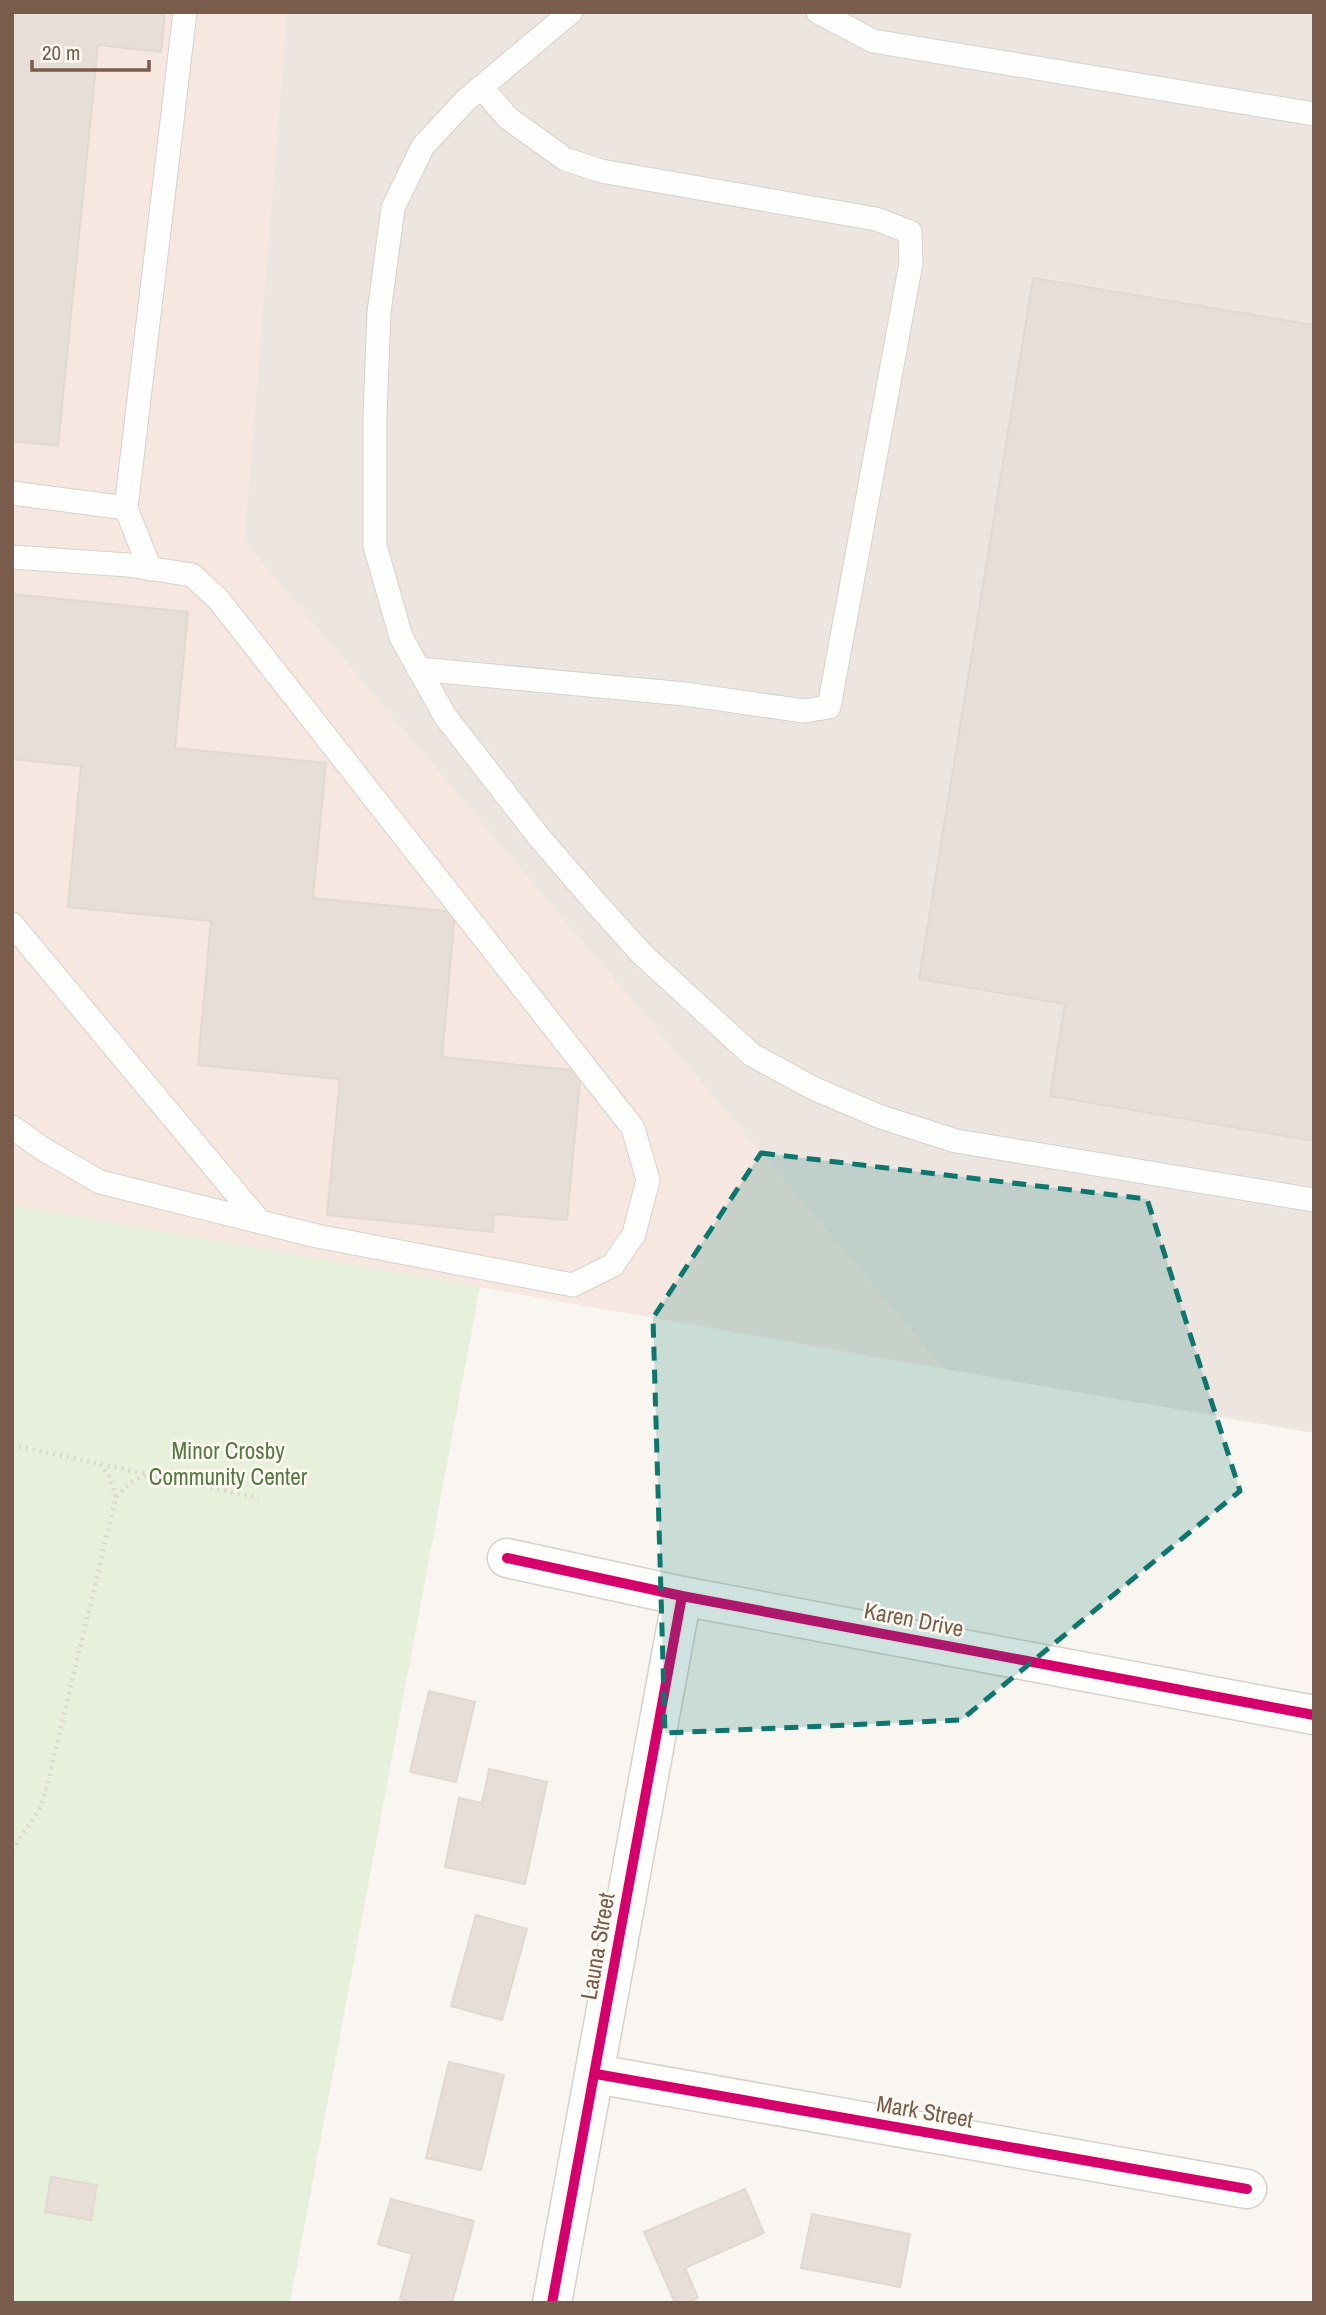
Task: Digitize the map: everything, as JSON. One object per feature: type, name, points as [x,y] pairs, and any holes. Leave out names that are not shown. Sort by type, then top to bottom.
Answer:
[{"type":"street","name":"Karen Drive","points":[[507,1558],[682,1596],[1314,1715]]},
{"type":"street","name":"Launa Street","points":[[552,2303],[682,1596]]},
{"type":"street","name":"Mark Street","points":[[596,2074],[1247,2189]]},
{"type":"lane","points":[[150,569],[126,508],[185,12]]},
{"type":"lane","points":[[571,12],[466,100],[422,146],[393,208],[379,312],[375,416],[375,546],[401,636],[444,716],[539,837],[642,954],[752,1055],[826,1094],[956,1141],[1314,1200]]},
{"type":"lane","points":[[818,12],[873,41],[1314,114]]},
{"type":"lane","points":[[418,669],[685,694],[804,711],[829,707],[912,263],[910,232],[876,219],[601,171],[565,159],[508,118],[481,87]]},
{"type":"lane","points":[[12,493],[126,508]]},
{"type":"lane","points":[[12,557],[128,565],[192,575],[218,599],[633,1128],[648,1180],[634,1234],[613,1265],[573,1285],[317,1236],[100,1182],[43,1149],[12,1127]]},
{"type":"lane","points":[[12,924],[260,1222]]},
{"type":"path","points":[[12,1445],[259,1498]]},
{"type":"path","points":[[100,1464],[109,1476],[116,1497]]},
{"type":"path","points":[[12,1850],[40,1808],[46,1790],[116,1497],[131,1482],[149,1474]]},
{"type":"highlighted area","points":[[761,1153],[1147,1199],[1240,1491],[961,1720],[665,1733],[653,1318]]},
{"type":"shaded area","points":[[12,12],[287,12],[244,542],[944,1369],[12,1205]]},
{"type":"shaded area","points":[[287,12],[1314,12],[1314,1433],[944,1369],[244,542]]},
{"type":"green space","name":"Minor Crosby Community Center","points":[[12,1205],[480,1287],[290,2303],[12,2303]]},
{"type":"building","points":[[12,12],[165,12],[161,52],[98,45],[58,446],[12,441]]},
{"type":"building","points":[[1033,278],[1314,325],[1314,1141],[1050,1096],[1065,1004],[919,979]]},
{"type":"building","points":[[12,594],[188,612],[175,748],[326,763],[313,898],[455,912],[442,1057],[581,1071],[567,1220],[494,1214],[493,1232],[327,1215],[340,1079],[198,1065],[211,921],[68,907],[81,766],[12,759]]},
{"type":"building","points":[[429,1691],[475,1702],[456,1782],[410,1772]]},
{"type":"building","points":[[489,1769],[547,1782],[525,1884],[445,1867],[459,1798],[482,1803]]},
{"type":"building","points":[[476,1915],[527,1929],[502,2020],[451,2006]]},
{"type":"building","points":[[449,2062],[504,2075],[481,2170],[426,2158]]},
{"type":"building","points":[[51,2177],[97,2185],[91,2220],[45,2212]]},
{"type":"building","points":[[745,2189],[764,2233],[685,2268],[698,2298],[687,2303],[675,2303],[644,2232]]},
{"type":"building","points":[[391,2199],[474,2221],[452,2303],[415,2303],[400,2299],[412,2254],[378,2244]]},
{"type":"building","points":[[812,2214],[910,2234],[900,2287],[801,2268]]},
{"type":"cycle path","points":[[507,1558],[682,1596],[1314,1715]]},
{"type":"cycle path","points":[[552,2303],[682,1596]]},
{"type":"cycle path","points":[[596,2074],[1247,2189]]}]
